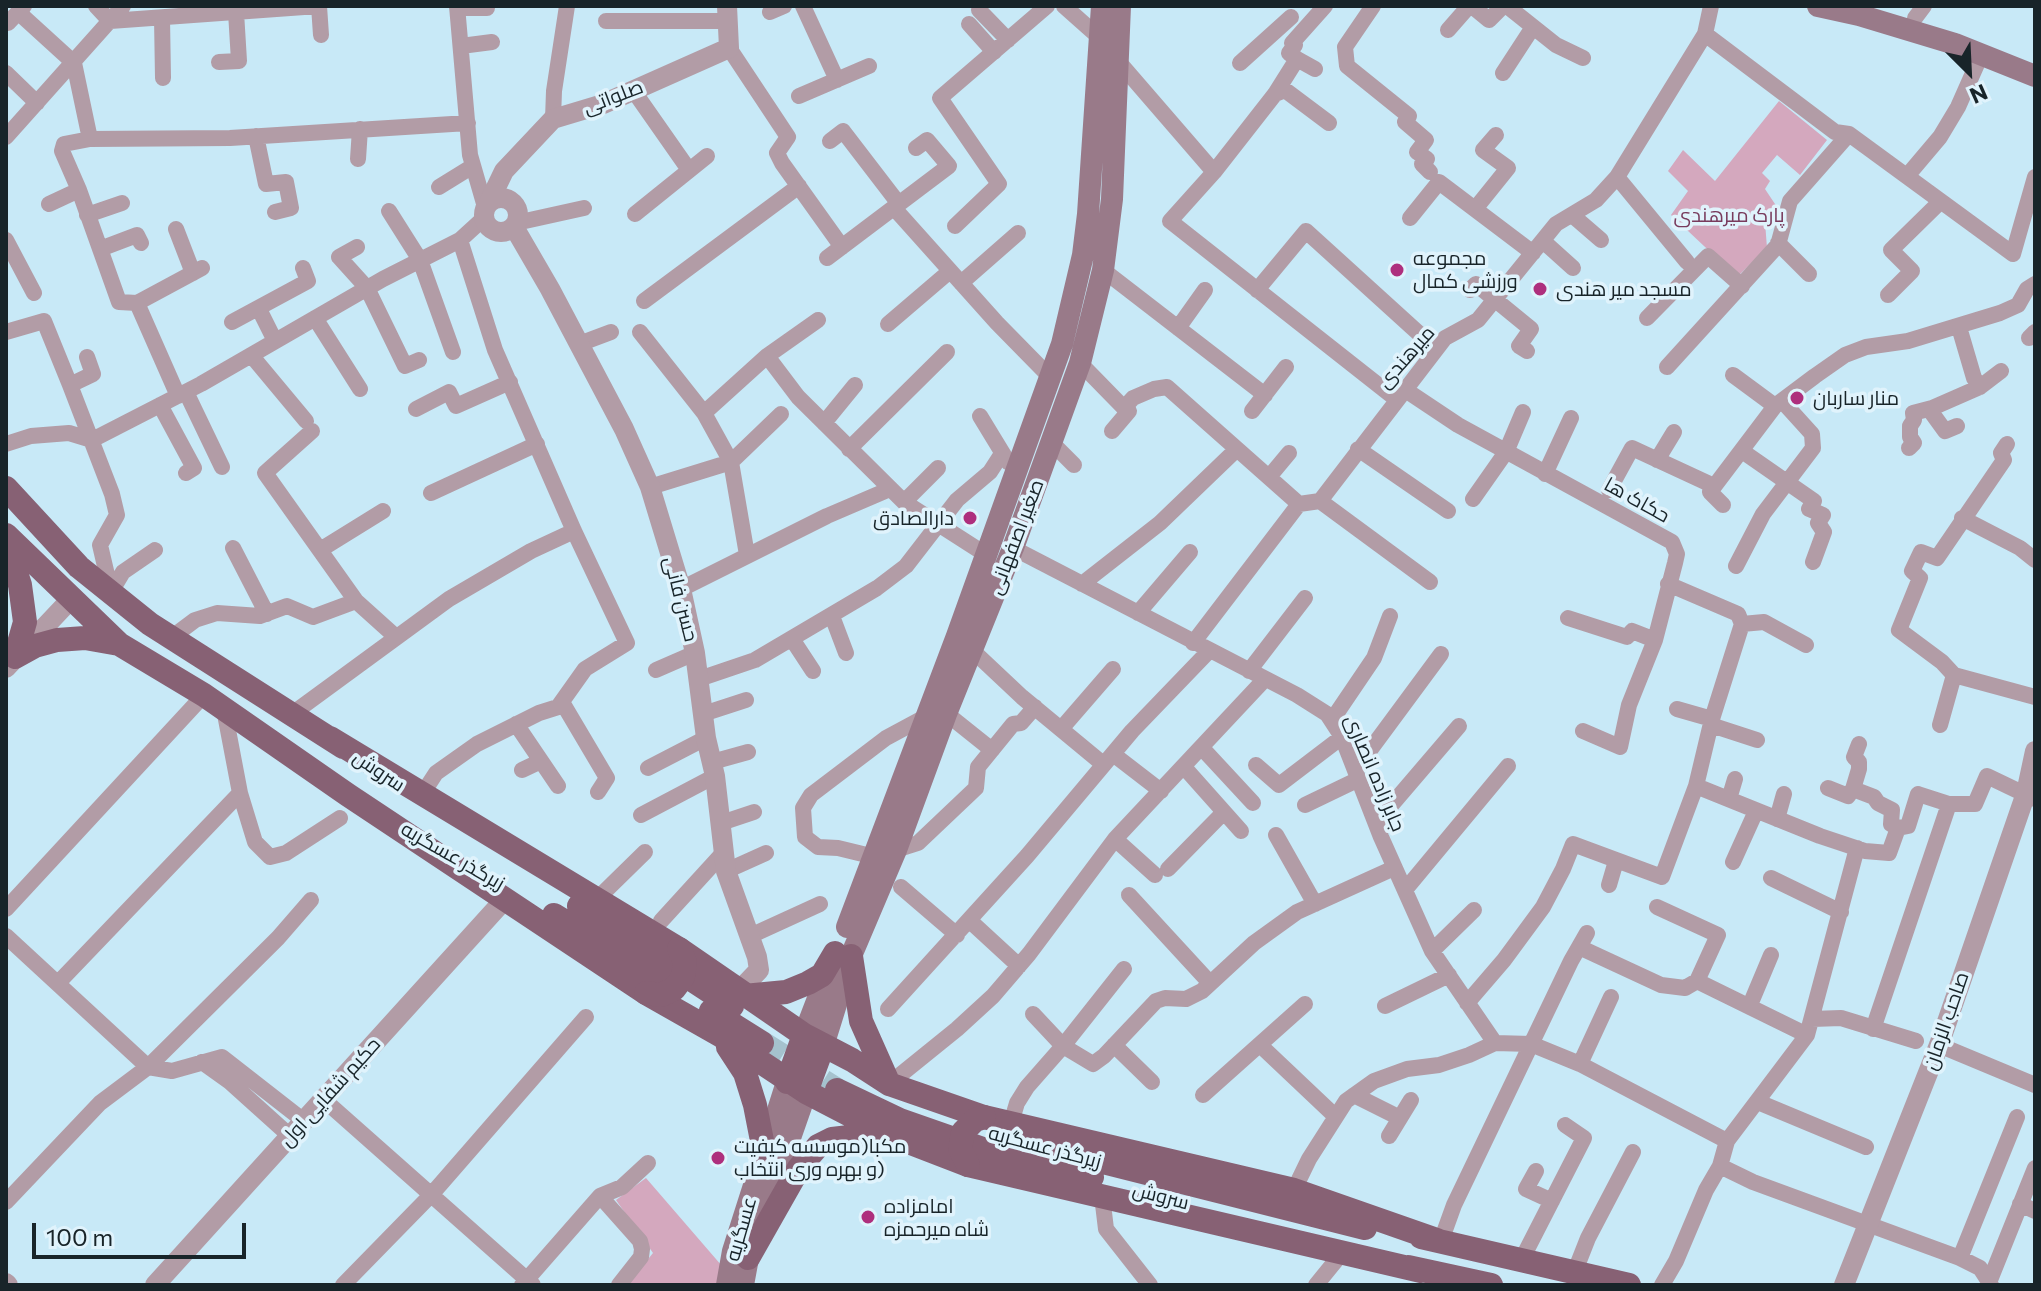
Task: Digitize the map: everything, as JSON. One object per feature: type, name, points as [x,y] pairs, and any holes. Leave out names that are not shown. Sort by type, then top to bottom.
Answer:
[{"type":"main road","points":[[1818,6],[1859,15],[2035,76]]},
{"type":"main road","points":[[1872,6],[1920,12],[1948,27],[2035,61]]},
{"type":"main road","name":"صغیر اصفهانی","points":[[885,853],[925,717],[1016,473],[1073,301],[1088,214],[1100,38],[1116,8]]},
{"type":"main road","name":"صغیر اصفهانی","points":[[813,1041],[843,954],[1013,548],[1080,363],[1103,270],[1112,199],[1118,61],[1116,8]]},
{"type":"main road","name":"سروش","points":[[6,488],[91,576],[150,624],[330,738],[767,1037]]},
{"type":"main road","name":"سروش","points":[[6,535],[119,644],[214,702],[344,806]]},
{"type":"main road","points":[[6,542],[20,585],[25,622],[10,662]]},
{"type":"main road","points":[[989,545],[1013,548]]},
{"type":"main road","points":[[71,599],[91,576]]},
{"type":"main road","points":[[10,662],[35,646],[57,640],[85,638],[119,644]]},
{"type":"main road","points":[[330,738],[679,949],[813,1041],[852,1060],[889,1084],[984,1117],[1294,1190],[1439,1241],[1629,1285]]},
{"type":"main road","points":[[344,806],[505,899],[646,993],[720,1035],[797,1087],[885,1133],[968,1165],[1421,1271]]},
{"type":"main road","name":"زیرگذر عسگریه","points":[[344,806],[594,938],[767,1037]]},
{"type":"main road","points":[[646,993],[661,995],[674,989],[683,977],[685,962],[679,949]]},
{"type":"main road","points":[[741,994],[786,992],[822,975],[843,954],[861,1021],[889,1084]]},
{"type":"main road","points":[[720,1035],[745,1073],[764,1151]]},
{"type":"main road","points":[[797,1087],[813,1041]]},
{"type":"main road","name":"سروش","points":[[842,1084],[900,1120],[983,1149],[1333,1241],[1421,1271],[1491,1285]]},
{"type":"main road","name":"زیرگذر عسگریه","points":[[842,1084],[986,1132],[1342,1224],[1439,1241]]},
{"type":"main road","name":"عسگریه","points":[[727,1285],[733,1251],[764,1151],[797,1087]]},
{"type":"main road","name":"عسگریه","points":[[743,1285],[797,1087]]},
{"type":"main road","points":[[968,1165],[963,1158],[960,1141],[968,1125],[984,1117]]},
{"type":"main road","points":[[748,1258],[799,1168],[818,1146],[843,1136],[885,1133]]},
{"type":"street","points":[[96,6],[110,21]]},
{"type":"street","points":[[7,134],[123,6]]},
{"type":"street","points":[[110,21],[319,6],[321,35]]},
{"type":"street","points":[[486,209],[504,171],[553,119],[554,91],[567,6]]},
{"type":"street","points":[[803,6],[837,80]]},
{"type":"street","points":[[955,226],[999,184],[940,98],[1047,6]]},
{"type":"street","points":[[1064,6],[1100,38]]},
{"type":"street","points":[[1315,69],[1289,53],[1295,45],[1292,43],[1325,6]]},
{"type":"street","points":[[1373,6],[1345,47],[1347,66],[1409,116],[1405,122],[1426,140],[1417,152],[1427,159],[1422,164],[1434,177],[1475,209],[1573,268]]},
{"type":"street","points":[[1448,30],[1471,6],[1489,20],[1505,6],[1556,45],[1583,58]]},
{"type":"street","name":"میرهندی","points":[[1320,501],[1445,338],[1478,320],[1556,224],[1596,200],[1617,177],[1705,34],[1711,6]]},
{"type":"street","points":[[487,8],[457,7],[473,166],[486,209],[486,226],[500,233],[515,225],[584,208]]},
{"type":"street","points":[[979,10],[1008,40]]},
{"type":"street","points":[[219,62],[239,61],[236,12]]},
{"type":"street","points":[[1240,63],[1286,12],[1306,27]]},
{"type":"street","points":[[606,21],[727,13],[729,48],[788,137],[777,153],[842,247]]},
{"type":"street","points":[[17,14],[74,63],[90,139]]},
{"type":"street","points":[[162,18],[163,78]]},
{"type":"street","points":[[969,24],[994,52]]},
{"type":"street","points":[[1503,73],[1533,27]]},
{"type":"street","points":[[1705,34],[1835,132],[1849,134],[2013,254],[2035,179]]},
{"type":"street","points":[[461,46],[492,42]]},
{"type":"street","name":"صلواتی","points":[[553,119],[603,104],[729,48]]},
{"type":"street","points":[[1907,176],[1940,137],[1958,107],[1981,55]]},
{"type":"street","points":[[1118,61],[1214,172],[1275,94],[1297,59]]},
{"type":"street","points":[[799,96],[869,66]]},
{"type":"street","points":[[6,73],[37,103]]},
{"type":"street","points":[[633,90],[689,170]]},
{"type":"street","points":[[1275,94],[1285,90],[1329,123]]},
{"type":"street","points":[[176,229],[198,271],[137,303],[119,302],[62,151],[64,144],[90,139],[256,136],[468,123]]},
{"type":"street","points":[[358,159],[360,129]]},
{"type":"street","points":[[830,141],[843,131],[896,206],[956,277],[1050,377]]},
{"type":"street","points":[[1667,367],[1778,243],[1790,201],[1849,134]]},
{"type":"street","points":[[1475,209],[1508,168],[1483,150],[1496,135]]},
{"type":"street","points":[[256,136],[266,184],[286,182],[291,208],[275,212]]},
{"type":"street","points":[[827,258],[949,166],[927,140],[916,148]]},
{"type":"street","points":[[635,214],[707,156]]},
{"type":"street","points":[[439,187],[473,166]]},
{"type":"street","name":"حکاک ها","points":[[1214,172],[1170,221],[1257,290],[1400,394],[1672,542],[1677,554],[1655,640],[1629,705],[1620,747],[1583,731]]},
{"type":"street","points":[[1410,218],[1434,177]]},
{"type":"street","points":[[1617,177],[1687,262]]},
{"type":"street","points":[[644,301],[799,186]]},
{"type":"street","points":[[49,204],[79,190]]},
{"type":"street","points":[[6,444],[31,436],[69,433],[92,440],[182,394],[367,288],[460,240],[499,197],[509,199],[516,205],[519,214],[515,225]]},
{"type":"street","points":[[1888,295],[1912,271],[1891,250],[1940,202]]},
{"type":"street","points":[[87,215],[122,203]]},
{"type":"street","points":[[389,211],[420,260],[453,352]]},
{"type":"street","points":[[1572,215],[1601,240]]},
{"type":"street","name":"حسن فانی","points":[[515,225],[624,429],[650,487],[681,589],[714,769],[725,861],[759,970],[741,994]]},
{"type":"street","points":[[1257,290],[1306,231],[1436,349]]},
{"type":"street","points":[[888,324],[1018,233]]},
{"type":"street","points":[[100,249],[137,235],[141,243]]},
{"type":"street","points":[[6,240],[34,293]]},
{"type":"street","points":[[423,793],[436,773],[477,744],[558,707],[585,669],[627,643],[495,350],[460,240]]},
{"type":"street","points":[[1778,243],[1809,274]]},
{"type":"street","points":[[357,247],[339,257],[367,288],[405,366],[419,360]]},
{"type":"street","points":[[1647,318],[1708,256],[1742,286]]},
{"type":"street","points":[[232,322],[308,281],[303,268]]},
{"type":"street","points":[[1103,270],[1265,395]]},
{"type":"street","points":[[1470,290],[1476,284],[1531,329],[1519,346],[1527,351]]},
{"type":"street","points":[[1723,505],[1710,492],[1779,404],[1845,355],[1866,347],[1908,341],[1959,327],[2018,305],[2027,289],[2035,284]]},
{"type":"street","points":[[1178,328],[1205,290]]},
{"type":"street","points":[[137,303],[222,467]]},
{"type":"street","points":[[259,309],[275,341]]},
{"type":"street","points":[[315,318],[360,389]]},
{"type":"street","points":[[704,413],[767,356],[818,320]]},
{"type":"street","points":[[6,332],[44,321],[70,385],[112,494],[117,515],[100,545],[111,592]]},
{"type":"street","points":[[1959,327],[1974,378],[1980,387]]},
{"type":"street","points":[[579,344],[611,332]]},
{"type":"street","points":[[640,332],[704,413],[731,462],[747,555]]},
{"type":"street","points":[[849,449],[947,352]]},
{"type":"street","points":[[251,355],[309,426],[265,473],[356,601],[396,637]]},
{"type":"street","points":[[767,356],[798,397],[904,502],[939,525],[989,545]]},
{"type":"street","points":[[70,385],[93,374],[87,357]]},
{"type":"street","points":[[1080,363],[1129,411],[1112,431]]},
{"type":"street","points":[[1252,411],[1286,367]]},
{"type":"street","points":[[1909,448],[1914,443],[1910,437],[1913,413],[1980,387],[2001,371]]},
{"type":"street","points":[[1733,375],[1779,404],[1812,434],[1813,448],[1763,514],[1736,566]]},
{"type":"street","points":[[416,409],[449,392],[456,406],[510,382]]},
{"type":"street","points":[[824,423],[855,385]]},
{"type":"street","points":[[1124,408],[1133,398],[1167,387],[1299,504]]},
{"type":"street","points":[[160,405],[194,468],[186,473]]},
{"type":"street","points":[[1929,409],[1945,431],[1957,426]]},
{"type":"street","points":[[1473,499],[1506,452],[1523,412]]},
{"type":"street","points":[[650,487],[731,462],[781,414]]},
{"type":"street","points":[[980,416],[1001,455],[1016,473]]},
{"type":"street","points":[[1545,474],[1571,418]]},
{"type":"street","points":[[1657,460],[1674,432]]},
{"type":"street","points":[[1052,443],[1074,465]]},
{"type":"street","points":[[431,493],[537,444]]},
{"type":"street","points":[[2007,444],[2001,453],[2004,460],[1937,558],[1921,552],[1912,571],[1920,578],[1899,630],[1942,662],[1954,675],[2035,697]]},
{"type":"street","points":[[1609,490],[1632,448],[1714,486]]},
{"type":"street","points":[[1082,584],[1160,523],[1237,449]]},
{"type":"street","points":[[1358,449],[1448,511]]},
{"type":"street","points":[[1742,451],[1814,501],[1809,509],[1823,515],[1818,523],[1824,532],[1813,562]]},
{"type":"street","points":[[1269,477],[1289,453]]},
{"type":"street","points":[[699,679],[755,660],[832,616],[906,566],[957,500],[990,472],[1001,455]]},
{"type":"street","points":[[904,502],[938,468]]},
{"type":"street","points":[[681,589],[890,489]]},
{"type":"street","points":[[888,1009],[957,935],[1201,647],[1299,504],[1320,501],[1430,582]]},
{"type":"street","points":[[320,550],[383,511]]},
{"type":"street","points":[[1962,518],[2020,548],[2035,560]]},
{"type":"street","points":[[292,714],[449,599],[531,551],[574,531]]},
{"type":"street","points":[[233,548],[267,614]]},
{"type":"street","name":"جابر زاده انصاری","points":[[1013,548],[1297,695],[1327,714],[1342,737],[1394,868],[1432,951],[1495,1043]]},
{"type":"street","points":[[111,592],[123,572],[155,550]]},
{"type":"street","points":[[1138,613],[1190,552]]},
{"type":"street","points":[[1467,1003],[1543,907],[1573,844],[1662,877],[1696,786],[1742,624],[1738,614],[1668,584]]},
{"type":"street","points":[[889,1084],[957,1029],[1019,966],[1115,839],[1202,748],[1293,624],[1305,598]]},
{"type":"street","points":[[10,662],[71,599]]},
{"type":"street","points":[[171,638],[195,620],[217,613],[260,616],[287,606],[313,617],[356,601]]},
{"type":"street","points":[[832,616],[846,653]]},
{"type":"street","points":[[1332,720],[1374,658],[1390,616]]},
{"type":"street","points":[[1568,618],[1627,637],[1632,631],[1655,640]]},
{"type":"street","points":[[1742,624],[1764,622],[1806,645]]},
{"type":"street","points":[[792,639],[813,671]]},
{"type":"street","points":[[972,650],[1061,729],[1161,791]]},
{"type":"street","points":[[656,670],[695,653]]},
{"type":"street","points":[[1305,805],[1357,774],[1441,654]]},
{"type":"street","points":[[1061,729],[1113,669]]},
{"type":"street","points":[[1940,725],[1954,675]]},
{"type":"street","points":[[703,714],[746,700]]},
{"type":"street","points":[[6,909],[214,702],[255,842],[270,857],[286,853],[344,806]]},
{"type":"street","points":[[562,702],[607,778],[598,792]]},
{"type":"street","points":[[925,717],[886,738],[811,795],[803,808],[805,837],[818,847],[885,853],[918,843],[976,788],[978,767],[1013,724],[1021,723],[1035,707]]},
{"type":"street","points":[[1677,709],[1757,740]]},
{"type":"street","points":[[952,718],[992,750]]},
{"type":"street","points":[[516,724],[558,786]]},
{"type":"street","points":[[1376,823],[1459,726]]},
{"type":"street","points":[[1256,765],[1279,785],[1342,737]]},
{"type":"street","points":[[648,768],[706,738]]},
{"type":"street","points":[[1828,788],[1848,796],[1853,789],[1859,769],[1859,762],[1854,757],[1859,744]]},
{"type":"street","points":[[1202,748],[1253,803]]},
{"type":"street","name":"صاحب الزمان","points":[[1844,1285],[1939,1045],[2030,796],[2035,751]]},
{"type":"street","points":[[641,815],[714,769],[748,752]]},
{"type":"street","points":[[522,770],[541,761]]},
{"type":"street","points":[[1405,890],[1508,766]]},
{"type":"street","points":[[1184,767],[1241,831]]},
{"type":"street","points":[[1853,789],[1874,797],[1878,803],[1892,810],[1891,824],[1898,828],[1908,826],[1918,794],[1949,804],[1975,804],[1987,776],[2030,796]]},
{"type":"street","points":[[1729,799],[1735,779]]},
{"type":"street","points":[[1696,786],[1857,848],[1889,853],[1898,828]]},
{"type":"street","points":[[58,983],[240,793]]},
{"type":"street","points":[[1777,819],[1784,794]]},
{"type":"street","points":[[1873,1029],[1949,804]]},
{"type":"street","points":[[1733,862],[1756,811]]},
{"type":"street","points":[[721,823],[754,812]]},
{"type":"street","points":[[1115,839],[1162,872],[1224,812]]},
{"type":"street","points":[[1276,835],[1315,904]]},
{"type":"street","points":[[1662,1285],[1720,1166],[1727,1141],[1810,1027],[1857,848]]},
{"type":"street","points":[[597,899],[645,852]]},
{"type":"street","points":[[661,921],[725,861],[766,853]]},
{"type":"street","points":[[1609,885],[1616,861]]},
{"type":"street","points":[[1033,1014],[1063,1046],[1093,1064],[1156,1001],[1186,999],[1297,912],[1394,868]]},
{"type":"street","points":[[1771,878],[1841,912]]},
{"type":"street","points":[[901,887],[957,935]]},
{"type":"street","points":[[1129,895],[1210,983]]},
{"type":"street","name":"حکیم شفایی اول","points":[[155,1285],[505,899]]},
{"type":"street","points":[[6,1202],[100,1103],[148,1067],[278,938],[311,900]]},
{"type":"street","points":[[750,936],[820,904]]},
{"type":"street","points":[[1439,1241],[1583,940],[1638,976],[1661,985],[1685,988],[1697,981],[1718,935],[1657,907]]},
{"type":"street","points":[[1432,951],[1474,910]]},
{"type":"street","points":[[969,920],[1019,966]]},
{"type":"street","points":[[6,936],[148,1067],[172,1071],[202,1062],[297,1128]]},
{"type":"street","points":[[1750,1005],[1771,955]]},
{"type":"street","points":[[1011,1123],[1017,1103],[1027,1087],[1124,969]]},
{"type":"street","points":[[1385,1006],[1449,975]]},
{"type":"street","points":[[1697,981],[1810,1027],[1841,1018],[1916,1041]]},
{"type":"street","points":[[1580,1064],[1611,997]]},
{"type":"street","points":[[1203,1095],[1305,1004]]},
{"type":"street","points":[[343,1285],[431,1195],[586,1017]]},
{"type":"street","points":[[1294,1190],[1335,1116],[1354,1095],[1374,1081],[1407,1069],[1439,1065],[1495,1043],[1531,1044],[1580,1064],[1727,1141]]},
{"type":"street","points":[[1114,1045],[1152,1082]]},
{"type":"street","points":[[1939,1045],[2035,1085]]},
{"type":"street","points":[[1261,1046],[1335,1116]]},
{"type":"street","points":[[1354,1095],[1400,1118]]},
{"type":"street","points":[[323,1099],[527,1283],[600,1196],[622,1187],[648,1163]]},
{"type":"street","points":[[1389,1136],[1411,1100]]},
{"type":"street","points":[[1758,1102],[1866,1147]]},
{"type":"street","points":[[1960,1258],[2017,1117]]},
{"type":"street","points":[[1522,1259],[1584,1138],[1565,1125]]},
{"type":"street","points":[[1575,1271],[1588,1238],[1633,1152]]},
{"type":"street","points":[[1720,1166],[1753,1182],[1960,1258],[1980,1268],[1989,1284]]},
{"type":"street","points":[[1989,1284],[2028,1208],[2035,1168]]},
{"type":"street","points":[[1536,1171],[1526,1189],[1552,1201]]},
{"type":"street","points":[[600,1196],[640,1241],[642,1249],[641,1257],[619,1285]]},
{"type":"street","points":[[1102,1196],[1106,1229],[1150,1285]]},
{"type":"street","points":[[1316,1285],[1342,1253]]},
{"type":"green space","name":"پارک میرهندی","points":[[1779,101],[1827,140],[1800,175],[1777,155],[1762,173],[1770,181],[1765,189],[1779,210],[1765,222],[1767,248],[1737,277],[1671,215],[1688,191],[1668,171],[1683,150],[1715,181]]},
{"type":"green space","points":[[646,1178],[722,1266],[717,1285],[627,1285],[653,1253],[616,1200]]},
{"type":"tunnel","points":[[762,1043],[837,1090]]},
{"type":"place","name":"مجموعه ورزشی کمال","points":[[1397,270]]},
{"type":"place","name":"مسجد میر هندی","points":[[1540,289]]},
{"type":"place","name":"منار ساربان","points":[[1797,398]]},
{"type":"place","name":"دارالصادق","points":[[970,518]]},
{"type":"place","name":"مکبا(موسسه کیفیت و بهره وری انتخاب)","points":[[718,1158]]},
{"type":"place","name":"امامزاده شاه میرحمزه","points":[[868,1217]]}]
